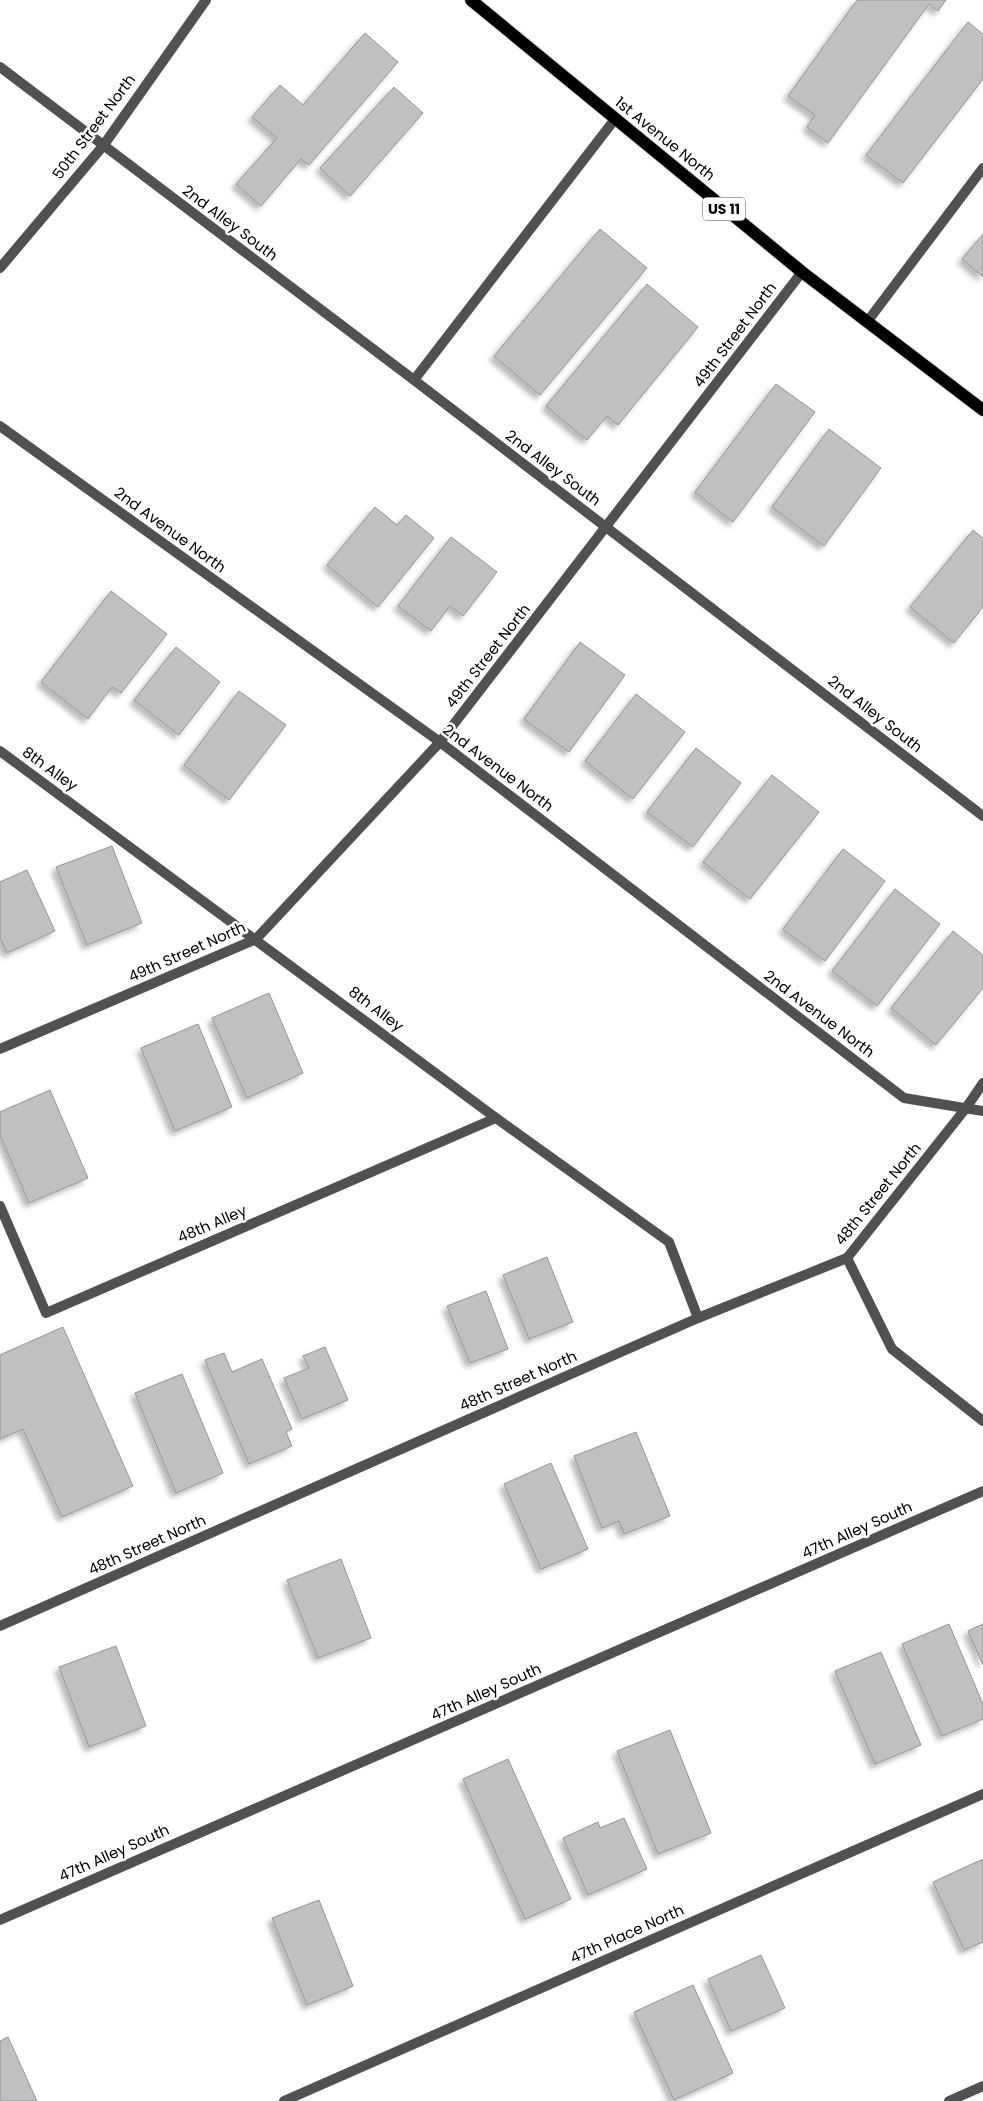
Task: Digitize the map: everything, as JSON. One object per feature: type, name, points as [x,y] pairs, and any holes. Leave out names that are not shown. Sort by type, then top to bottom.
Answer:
[{"type":"main road","name":"1st Avenue North","points":[[471,0],[802,272],[983,410]]},
{"type":"street","name":"50th Street North","points":[[0,268],[103,146],[206,0]]},
{"type":"street","name":"2nd Alley South","points":[[0,67],[414,380],[983,816]]},
{"type":"street","points":[[414,380],[616,119]]},
{"type":"street","points":[[867,322],[983,168]]},
{"type":"street","name":"49th Street North","points":[[0,1049],[256,939],[440,742],[607,528],[802,272]]},
{"type":"street","name":"2nd Avenue North","points":[[0,426],[440,742],[904,1098],[983,1111]]},
{"type":"street","name":"8th Alley","points":[[2,754],[256,939],[496,1118],[669,1242],[698,1318]]},
{"type":"street","name":"48th Street North","points":[[0,1626],[698,1318],[847,1258],[966,1108],[983,1083]]},
{"type":"street","name":"48th Alley","points":[[0,1206],[46,1313],[496,1118]]},
{"type":"street","points":[[847,1258],[892,1349],[983,1421]]},
{"type":"street","name":"47th Alley South","points":[[0,1920],[983,1491]]},
{"type":"street","name":"47th Place North","points":[[284,2101],[983,1794]]},
{"type":"street","points":[[949,2101],[983,2086]]},
{"type":"building","points":[[857,0],[946,0],[938,11],[929,4],[828,143],[807,127],[815,115],[788,96]]},
{"type":"building","points":[[968,22],[983,34],[983,79],[903,183],[866,155]]},
{"type":"building","points":[[365,33],[398,62],[309,165],[301,159],[261,206],[236,184],[277,138],[252,117],[280,85],[303,105]]},
{"type":"building","points":[[394,87],[423,113],[350,196],[320,168]]},
{"type":"building","points":[[600,229],[647,268],[540,395],[494,356]]},
{"type":"building","points":[[983,234],[983,277],[962,259]]},
{"type":"building","points":[[647,284],[698,327],[618,425],[607,416],[587,440],[546,406]]},
{"type":"building","points":[[776,384],[815,412],[733,522],[695,492]]},
{"type":"building","points":[[829,429],[881,468],[824,546],[772,507]]},
{"type":"building","points":[[375,507],[397,525],[406,515],[434,538],[378,607],[327,565]]},
{"type":"building","points":[[973,530],[983,538],[983,607],[954,643],[910,607]]},
{"type":"building","points":[[451,537],[497,572],[463,616],[450,606],[431,631],[398,606]]},
{"type":"building","points":[[111,591],[167,634],[121,693],[112,687],[88,719],[41,682]]},
{"type":"building","points":[[580,642],[625,675],[569,752],[524,719]]},
{"type":"building","points":[[176,647],[220,682],[179,735],[134,700]]},
{"type":"building","points":[[239,691],[286,725],[229,800],[184,765]]},
{"type":"building","points":[[636,694],[685,732],[633,799],[585,761]]},
{"type":"building","points":[[696,748],[741,783],[693,847],[647,812]]},
{"type":"building","points":[[772,775],[819,812],[750,899],[703,862]]},
{"type":"building","points":[[112,846],[142,923],[87,945],[56,867]]},
{"type":"building","points":[[843,849],[885,881],[825,961],[783,929]]},
{"type":"building","points":[[27,870],[55,931],[7,953],[0,938],[0,882]]},
{"type":"building","points":[[895,889],[940,924],[877,1006],[832,971]]},
{"type":"building","points":[[953,931],[983,955],[983,988],[936,1045],[891,1008]]},
{"type":"building","points":[[269,993],[303,1073],[247,1098],[212,1018]]},
{"type":"building","points":[[198,1024],[232,1107],[175,1131],[141,1048]]},
{"type":"building","points":[[50,1090],[88,1178],[29,1203],[0,1135],[0,1112]]},
{"type":"building","points":[[547,1257],[573,1322],[529,1339],[503,1275]]},
{"type":"building","points":[[486,1291],[508,1349],[470,1363],[447,1306]]},
{"type":"building","points":[[63,1327],[133,1486],[62,1517],[23,1429],[0,1439],[0,1355]]},
{"type":"building","points":[[325,1347],[348,1400],[302,1419],[284,1378],[309,1368],[303,1356]]},
{"type":"building","points":[[224,1353],[232,1372],[262,1359],[292,1429],[286,1432],[292,1446],[249,1464],[205,1360]]},
{"type":"building","points":[[182,1374],[223,1473],[176,1493],[135,1393]]},
{"type":"building","points":[[636,1432],[670,1516],[624,1534],[619,1521],[602,1528],[574,1456]]},
{"type":"building","points":[[551,1463],[588,1549],[541,1569],[504,1484]]},
{"type":"building","points":[[341,1559],[371,1638],[318,1658],[287,1580]]},
{"type":"building","points":[[949,1624],[983,1704],[983,1719],[942,1736],[902,1644]]},
{"type":"building","points":[[983,1624],[983,1665],[968,1631]]},
{"type":"building","points":[[116,1646],[146,1726],[89,1747],[59,1667]]},
{"type":"building","points":[[881,1652],[921,1745],[875,1764],[835,1671]]},
{"type":"building","points":[[670,1730],[711,1833],[658,1854],[617,1751]]},
{"type":"building","points":[[508,1759],[571,1899],[525,1919],[463,1779]]},
{"type":"building","points":[[624,1818],[647,1869],[588,1895],[563,1838],[598,1822],[600,1828]]},
{"type":"building","points":[[983,1859],[983,1942],[964,1950],[933,1882]]},
{"type":"building","points":[[319,1900],[353,1986],[307,2005],[272,1918]]},
{"type":"building","points":[[761,1955],[785,2008],[731,2031],[708,1979]]},
{"type":"building","points":[[693,1985],[733,2073],[674,2100],[634,2012]]},
{"type":"building","points":[[8,2037],[37,2101],[0,2101],[0,2041]]}]
